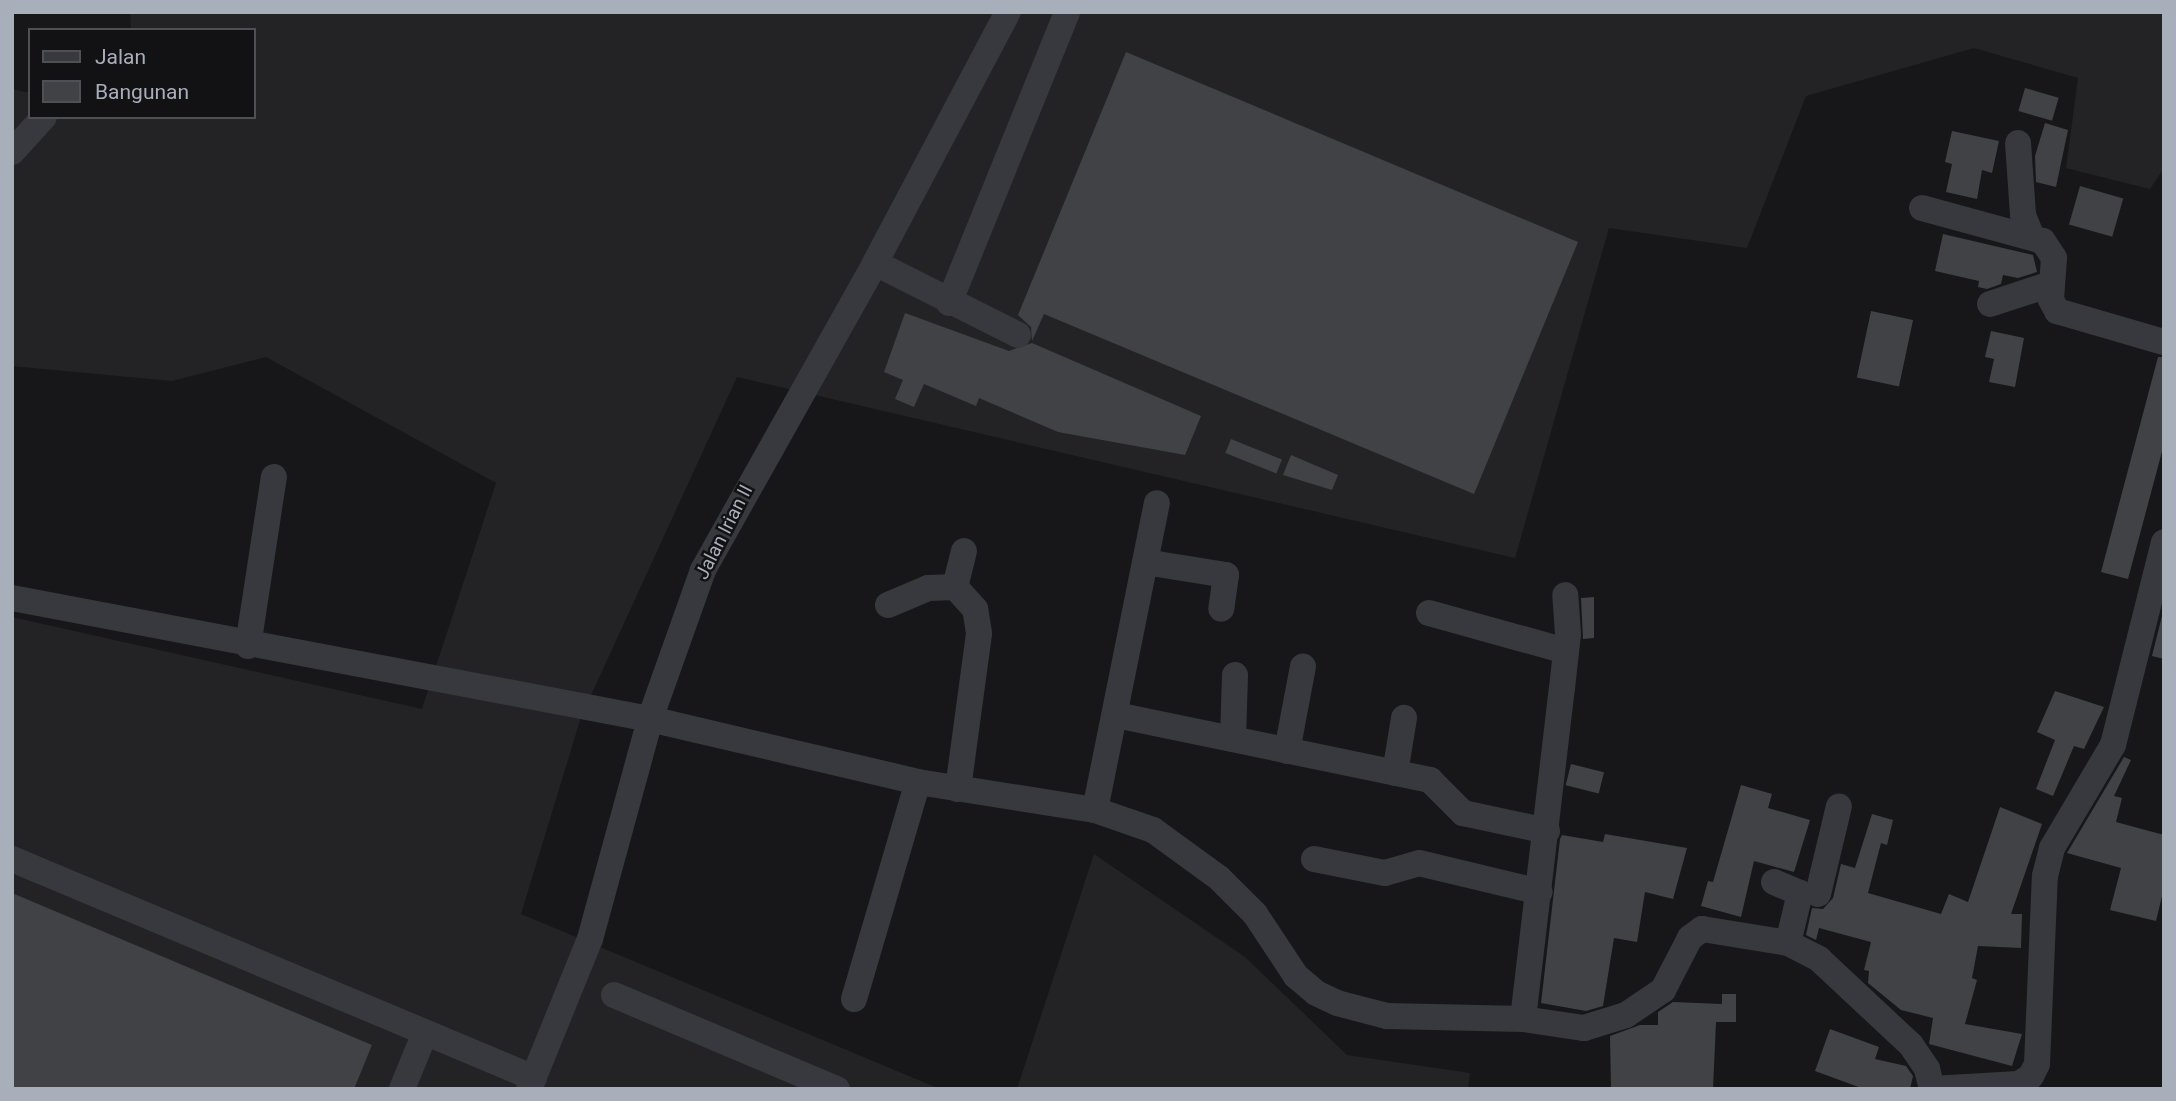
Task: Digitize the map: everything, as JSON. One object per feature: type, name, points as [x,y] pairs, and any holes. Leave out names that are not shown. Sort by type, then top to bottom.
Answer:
[{"type":"street","name":"Jalan Irian II","points":[[531,1083],[606,892],[650,719],[703,570],[875,263],[1008,12]]},
{"type":"street","points":[[949,303],[1068,12]]},
{"type":"street","points":[[12,152],[42,119]]},
{"type":"street","points":[[2018,143],[2023,215],[2032,237]]},
{"type":"street","points":[[1922,208],[2032,237],[2051,248],[2052,304],[2060,313],[2164,342]]},
{"type":"street","points":[[875,263],[949,303],[1018,335]]},
{"type":"street","points":[[1990,304],[2051,284]]},
{"type":"street","points":[[248,646],[274,477]]},
{"type":"street","points":[[1095,810],[1157,503]]},
{"type":"street","points":[[12,598],[248,646],[650,719],[918,782],[1095,810],[1153,830],[1182,848],[1255,914],[1296,976],[1337,1003],[1387,1016],[1523,1019],[1584,1028],[1626,1015],[1663,990],[1690,938],[1702,929],[1788,943],[1819,959],[1911,1045],[1927,1069],[1932,1089],[2019,1084],[2031,1076],[2037,1064],[2045,876],[2052,848],[2113,745],[2164,542]]},
{"type":"street","points":[[955,587],[964,551]]},
{"type":"street","points":[[1145,562],[1226,575],[1221,609]]},
{"type":"street","points":[[888,606],[928,588],[955,587],[975,609],[979,633],[958,789]]},
{"type":"street","points":[[1523,1019],[1540,892],[1566,652],[1565,595]]},
{"type":"street","points":[[1429,613],[1566,652]]},
{"type":"street","points":[[1287,751],[1304,666]]},
{"type":"street","points":[[1233,739],[1235,675]]},
{"type":"street","points":[[1116,715],[1430,780],[1451,806],[1463,813],[1547,831]]},
{"type":"street","points":[[1395,773],[1404,718]]},
{"type":"street","points":[[853,999],[918,782]]},
{"type":"street","points":[[1788,943],[1817,894],[1839,806]]},
{"type":"street","points":[[12,859],[531,1083]]},
{"type":"street","points":[[1314,859],[1385,873],[1419,863],[1540,892]]},
{"type":"street","points":[[1774,882],[1817,894]]},
{"type":"street","points":[[614,995],[837,1089]]},
{"type":"street","points":[[402,1089],[424,1035]]},
{"type":"shaded area","points":[[130,12],[2164,12],[2164,168],[2150,189],[2066,168],[2078,78],[1974,48],[1806,96],[1747,248],[1609,228],[1515,558],[737,377],[581,717],[521,914],[940,1089],[12,1089],[12,617],[422,709],[496,483],[266,357],[172,381],[12,366],[12,89],[28,93],[28,119],[256,119],[256,28],[131,28]]},
{"type":"shaded area","points":[[1094,854],[1245,957],[1347,1055],[1470,1073],[1468,1089],[1017,1089]]},
{"type":"building","points":[[1126,52],[1578,242],[1474,494],[1044,314],[1032,341],[1031,327],[1018,315]]},
{"type":"building","points":[[2025,88],[2059,98],[2052,121],[2018,111]]},
{"type":"building","points":[[2045,123],[2068,130],[2056,187],[2036,182],[2035,156]]},
{"type":"building","points":[[1952,131],[1999,141],[1992,173],[1982,170],[1977,199],[1946,192],[1952,164],[1945,162]]},
{"type":"building","points":[[2080,186],[2123,198],[2112,237],[2069,224]]},
{"type":"building","points":[[1943,234],[2033,255],[2037,272],[2018,278],[2003,275],[2001,284],[1987,289],[1978,287],[1979,281],[1935,271]]},
{"type":"building","points":[[1871,311],[1913,320],[1899,386],[1857,378]]},
{"type":"building","points":[[905,313],[1009,351],[1032,343],[1201,416],[1185,455],[1058,432],[979,398],[976,406],[924,384],[914,407],[895,399],[903,380],[884,372]]},
{"type":"building","points":[[1991,331],[2024,338],[2015,387],[1989,382],[1994,359],[1985,357]]},
{"type":"building","points":[[2158,357],[2164,357],[2164,444],[2128,579],[2101,572]]},
{"type":"building","points":[[1231,439],[1282,460],[1276,474],[1225,453]]},
{"type":"building","points":[[1291,455],[1338,475],[1332,490],[1283,475]]},
{"type":"building","points":[[1594,597],[1594,638],[1583,639],[1581,598]]},
{"type":"building","points":[[2164,608],[2164,659],[2152,656]]},
{"type":"building","points":[[2055,691],[2104,707],[2084,749],[2074,746],[2053,796],[2036,789],[2055,740],[2037,732]]},
{"type":"building","points":[[2124,757],[2131,760],[2114,796],[2122,798],[2116,822],[2164,835],[2164,888],[2156,921],[2110,910],[2121,868],[2067,853]]},
{"type":"building","points":[[1571,764],[1604,772],[1599,794],[1566,785]]},
{"type":"building","points":[[1741,785],[1772,794],[1768,808],[1810,820],[1794,872],[1754,861],[1741,917],[1701,906],[1708,881],[1713,882]]},
{"type":"building","points":[[2000,807],[2042,824],[2011,914],[2022,914],[2021,948],[1978,946],[1972,978],[1977,980],[1965,1024],[2022,1034],[2012,1066],[1929,1044],[1933,1018],[1901,1010],[1868,983],[1869,971],[1864,970],[1871,942],[1819,928],[1816,940],[1806,935],[1812,908],[1823,909],[1833,898],[1841,864],[1855,868],[1872,814],[1893,820],[1887,845],[1881,843],[1868,893],[1941,914],[1949,894],[1968,902]]},
{"type":"building","points":[[1605,834],[1687,848],[1673,899],[1645,892],[1637,942],[1614,938],[1603,1006],[1586,1011],[1541,1003],[1560,839],[1562,835],[1603,842]]},
{"type":"building","points":[[12,893],[372,1045],[354,1089],[12,1089]]},
{"type":"building","points":[[1722,994],[1736,994],[1736,1022],[1716,1022],[1713,1089],[1611,1089],[1610,1036],[1640,1025],[1658,1025],[1658,1012],[1673,1002],[1722,1004]]},
{"type":"building","points":[[1830,1029],[1879,1047],[1875,1059],[1906,1066],[1913,1076],[1910,1089],[1864,1089],[1815,1071]]}]
